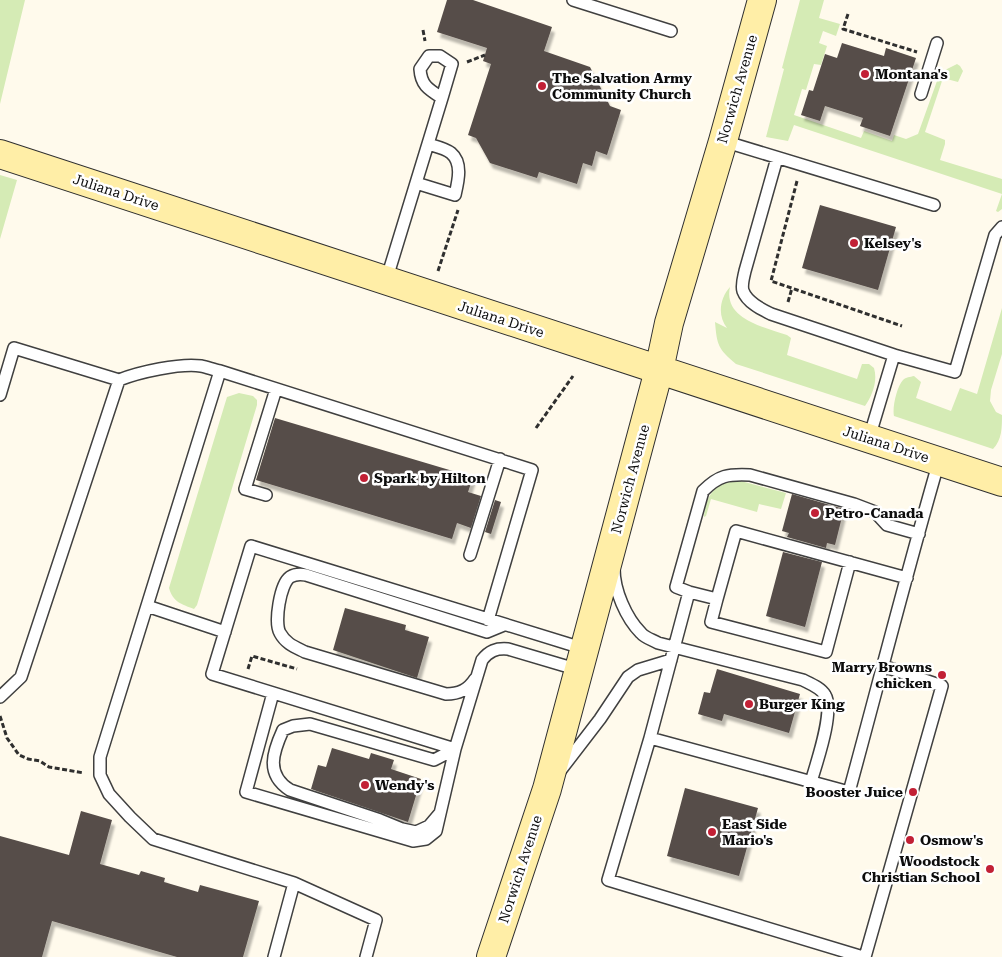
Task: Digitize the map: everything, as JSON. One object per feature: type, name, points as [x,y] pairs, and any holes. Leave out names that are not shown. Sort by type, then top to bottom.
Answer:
[{"type":"street","name":"Norwich Avenue","points":[[491,957],[547,789],[659,370],[669,323],[723,141],[762,0]]},
{"type":"street","name":"Juliana Drive","points":[[3,158],[939,461],[1001,476]]},
{"type":"lane","points":[[574,0],[671,31]]},
{"type":"lane","points":[[921,94],[937,43]]},
{"type":"lane","points":[[386,281],[442,98]]},
{"type":"lane","points":[[723,141],[934,206]]},
{"type":"lane","points":[[416,182],[455,195],[459,176],[458,164],[451,153],[428,144]]},
{"type":"lane","points":[[777,158],[745,271],[742,290],[758,308],[771,314],[894,355],[955,372],[995,235],[1002,227]]},
{"type":"lane","points":[[0,395],[14,348],[119,380],[136,373],[200,366],[532,470],[488,620]]},
{"type":"lane","points":[[869,438],[894,355]]},
{"type":"lane","points":[[220,371],[100,757],[100,775],[109,794],[130,818],[153,839],[294,883],[376,920],[366,957]]},
{"type":"lane","points":[[0,697],[22,674],[119,380]]},
{"type":"lane","points":[[266,495],[245,489],[276,389]]},
{"type":"lane","points":[[470,555],[500,459]]},
{"type":"lane","points":[[650,738],[849,792],[939,461]]},
{"type":"lane","points":[[717,599],[676,587],[704,491],[714,480],[724,476],[750,475],[854,504],[875,512],[887,525],[919,534]]},
{"type":"lane","points":[[850,562],[826,652],[711,622],[736,531],[850,562],[907,578]]},
{"type":"lane","points":[[614,538],[614,576],[627,616],[642,635],[658,643],[803,680],[816,686],[826,695],[829,706],[827,723],[811,782]]},
{"type":"lane","points":[[455,750],[212,674],[251,546],[504,624],[582,659]]},
{"type":"lane","points":[[475,678],[471,685],[463,691],[457,694],[446,694],[305,652],[289,645],[277,624],[284,585],[289,578],[296,574],[306,575],[487,632],[504,624]]},
{"type":"lane","points":[[689,592],[650,738],[608,880],[864,957],[942,686],[883,666]]},
{"type":"lane","points":[[147,606],[224,632]]},
{"type":"lane","points":[[273,693],[246,792],[413,841],[426,839],[436,831],[455,750],[475,678],[486,655],[492,650],[499,648],[582,659]]},
{"type":"lane","points":[[547,789],[600,719],[628,676],[638,670],[671,660]]},
{"type":"lane","points":[[440,814],[429,826],[416,832],[402,830],[380,820],[290,790],[282,785],[272,763],[276,746],[284,730],[293,726],[310,724],[434,760],[455,750]]},
{"type":"lane","points":[[274,957],[294,883]]},
{"type":"path","points":[[848,14],[843,29],[919,53]]},
{"type":"path","points":[[801,165],[771,281],[902,326]]},
{"type":"path","points":[[536,428],[574,376]]},
{"type":"path","points":[[244,684],[252,656],[297,669]]},
{"type":"path","points":[[0,716],[7,738],[19,755],[40,761],[49,767],[100,775]]},
{"type":"green space","points":[[0,0],[25,0],[0,104]]},
{"type":"green space","points":[[800,0],[824,0],[819,18],[840,24],[836,36],[823,31],[819,43],[827,46],[821,65],[814,64],[806,90],[802,89],[794,115],[861,138],[864,131],[892,141],[894,135],[906,139],[918,134],[937,81],[947,69],[957,64],[963,71],[958,82],[943,78],[925,132],[945,140],[940,160],[1002,179],[1002,194],[794,125],[788,141],[766,137]]},
{"type":"green space","points":[[0,175],[17,180],[0,239]]},
{"type":"green space","points":[[1002,194],[1002,209],[998,212],[996,211]]},
{"type":"green space","points":[[730,287],[729,298],[739,314],[757,325],[791,338],[787,355],[857,379],[862,364],[869,364],[874,368],[874,388],[865,406],[736,364],[730,359],[720,346],[715,322],[727,328],[722,318],[721,307],[724,296]]},
{"type":"green space","points":[[1002,308],[1002,354],[991,390],[990,401],[996,412],[1002,415],[1002,424],[1000,437],[993,449],[894,416],[897,392],[903,380],[908,377],[914,376],[921,382],[916,398],[951,411],[960,388],[977,394]]},
{"type":"green space","points":[[239,393],[253,396],[257,400],[257,405],[197,605],[194,609],[181,604],[175,599],[169,588],[227,397]]},
{"type":"green space","points":[[737,480],[786,493],[781,509],[759,504],[757,512],[711,499],[706,516],[704,517],[706,503],[717,487],[729,481]]},
{"type":"building","name":"The Salvation Army Community Church","points":[[447,0],[473,0],[552,27],[544,51],[590,67],[610,106],[621,110],[607,155],[596,151],[592,166],[583,163],[577,184],[539,172],[537,178],[490,163],[476,138],[468,135],[491,64],[483,61],[487,48],[437,32]]},
{"type":"building","name":"Montana's","points":[[842,43],[884,56],[886,48],[916,58],[890,136],[860,126],[863,118],[825,106],[820,121],[801,115],[809,90],[813,91],[825,54],[837,58]]},
{"type":"building","points":[[820,205],[896,227],[878,290],[802,268]]},
{"type":"building","name":"Spark by Hilton","points":[[275,418],[473,477],[468,492],[481,496],[471,528],[457,523],[452,539],[256,480]]},
{"type":"building","name":"Petro-Canada","points":[[792,494],[844,509],[835,545],[827,543],[826,548],[787,537],[789,533],[782,531]]},
{"type":"building","points":[[495,500],[501,502],[491,534],[485,532]]},
{"type":"building","points":[[783,552],[822,562],[805,627],[766,616]]},
{"type":"building","points":[[345,608],[406,625],[405,630],[429,637],[417,678],[333,650]]},
{"type":"building","name":"Burger King","points":[[717,669],[800,694],[789,733],[724,714],[722,721],[698,714],[704,692],[710,693]]},
{"type":"building","name":"Wendy's","points":[[332,748],[369,759],[371,753],[394,760],[391,769],[421,779],[408,822],[311,789],[318,765],[326,767]]},
{"type":"building","name":"East Side Mario's","points":[[685,788],[758,808],[739,876],[667,856]]},
{"type":"building","points":[[81,811],[112,820],[100,864],[139,875],[141,871],[165,878],[164,882],[198,892],[200,885],[259,901],[243,957],[177,957],[52,921],[42,957],[0,957],[0,836],[69,855]]},
{"type":"place","name":"Montana's","points":[[865,74]]},
{"type":"place","name":"The Salvation Army Community Church","points":[[542,86]]},
{"type":"place","name":"Kelsey's","points":[[854,243]]},
{"type":"place","name":"Spark by Hilton","points":[[364,478]]},
{"type":"place","name":"Petro-Canada","points":[[815,513]]},
{"type":"place","name":"Marry Browns chicken","points":[[942,675]]},
{"type":"place","name":"Burger King","points":[[749,704]]},
{"type":"place","name":"Wendy's","points":[[365,785]]},
{"type":"place","name":"Booster Juice","points":[[913,792]]},
{"type":"place","name":"East Side Mario's","points":[[712,832]]},
{"type":"place","name":"Osmow's","points":[[910,840]]},
{"type":"place","name":"Woodstock Christian School","points":[[990,869]]}]
